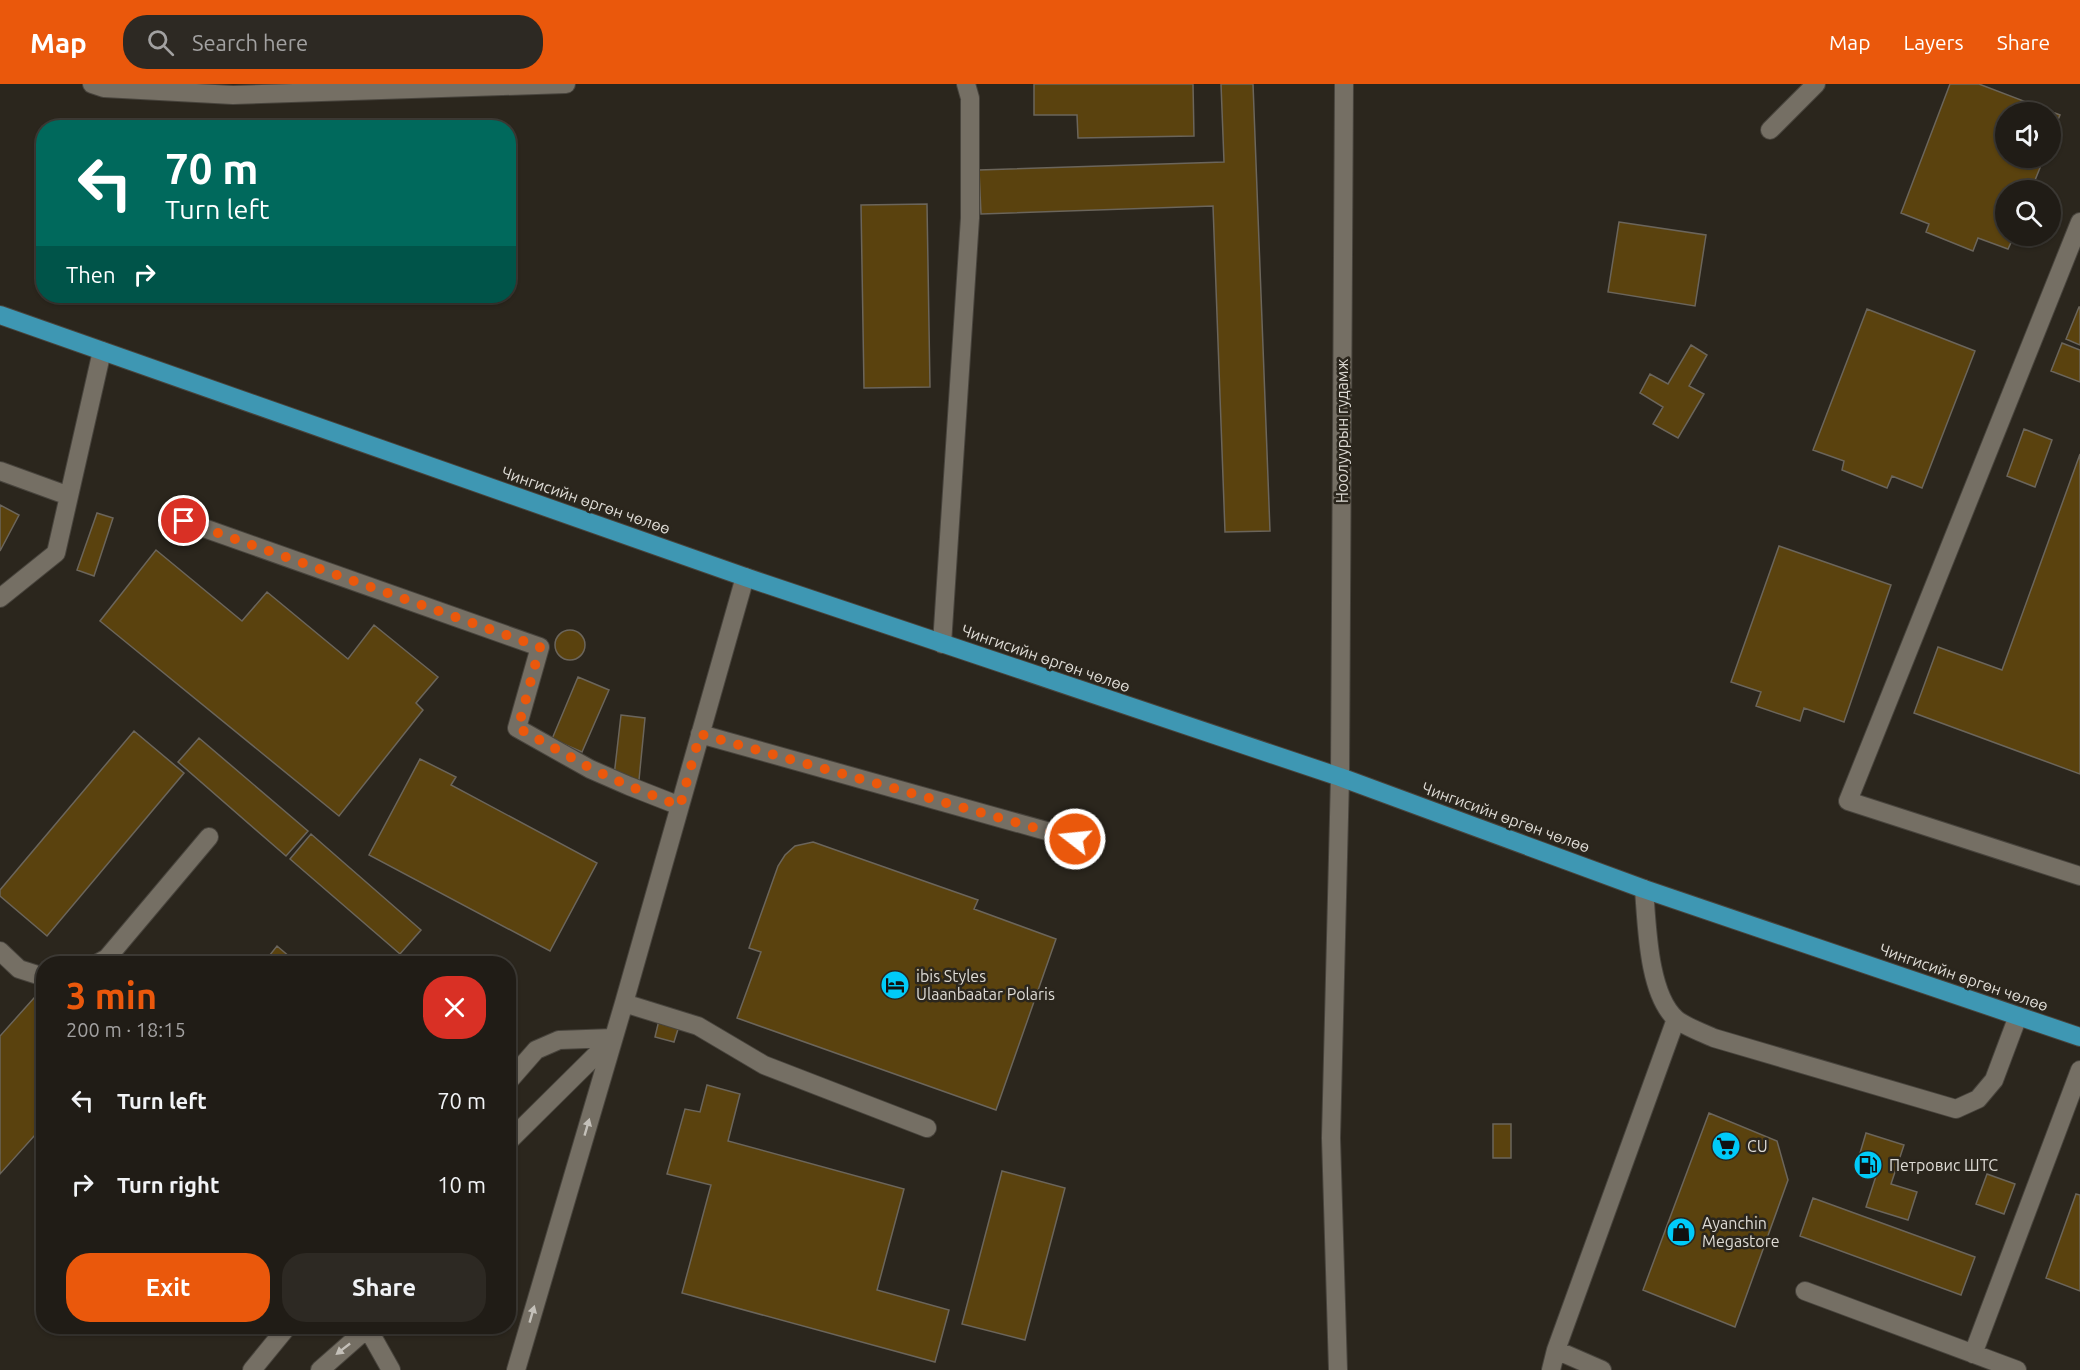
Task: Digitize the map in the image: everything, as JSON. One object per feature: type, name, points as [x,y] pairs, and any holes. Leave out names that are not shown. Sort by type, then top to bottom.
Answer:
[{"type":"highway","name":"Чингисийн өргөн чөлөө","points":[[0,315],[745,577],[1340,777],[1644,889],[2080,1036]]},
{"type":"street","points":[[92,84],[104,88],[233,95],[566,84]]},
{"type":"street","points":[[942,644],[970,218],[970,98],[966,84]]},
{"type":"street","name":"Ноолуурын гудамж","points":[[1338,1370],[1330,1138],[1340,777],[1344,84]]},
{"type":"street","points":[[1770,130],[1816,84]]},
{"type":"street","points":[[2080,222],[1848,801],[2080,876]]},
{"type":"street","points":[[0,598],[56,553],[102,351]]},
{"type":"street","points":[[0,471],[69,496]]},
{"type":"street","points":[[184,521],[540,647],[518,728],[590,768],[680,806]]},
{"type":"street","points":[[516,1370],[624,1003],[745,577]]},
{"type":"street","points":[[700,734],[1075,839]]},
{"type":"street","points":[[108,956],[209,837]]},
{"type":"street","points":[[1644,889],[1651,968],[1664,1000],[1676,1019],[1714,1038],[1956,1109],[1978,1099],[1994,1080],[2018,1016]]},
{"type":"street","points":[[0,951],[19,969],[36,974]]},
{"type":"street","points":[[624,1003],[698,1026],[764,1065],[927,1128]]},
{"type":"street","points":[[1551,1370],[1556,1350],[1676,1019]]},
{"type":"street","points":[[516,1073],[536,1050],[559,1040],[613,1038]]},
{"type":"street","points":[[516,1134],[613,1038]]},
{"type":"street","points":[[1973,1354],[2080,1070]]},
{"type":"street","points":[[1805,1291],[2017,1370]]},
{"type":"street","points":[[252,1370],[281,1334]]},
{"type":"street","points":[[320,1370],[362,1334]]},
{"type":"street","points":[[372,1334],[391,1370]]},
{"type":"street","points":[[1556,1350],[1602,1370]]},
{"type":"building","points":[[1034,84],[1193,84],[1194,136],[1078,138],[1077,115],[1034,115]]},
{"type":"building","points":[[1221,84],[1253,84],[1270,531],[1225,532],[1213,206],[981,214],[979,170],[1224,162]]},
{"type":"building","points":[[1950,84],[1979,84],[2026,102],[1995,102],[1995,168],[2040,168],[2035,180],[1995,180],[1995,244],[1978,238],[1973,251],[1926,232],[1929,224],[1901,213]]},
{"type":"building","points":[[927,204],[930,387],[864,388],[861,205]]},
{"type":"building","points":[[1619,222],[1706,235],[1695,306],[1608,292]]},
{"type":"building","points":[[2080,307],[2080,345],[2066,339]]},
{"type":"building","points":[[1867,309],[1975,351],[1922,488],[1892,476],[1887,488],[1842,470],[1844,461],[1813,450]]},
{"type":"building","points":[[2062,343],[2080,350],[2080,382],[2051,371]]},
{"type":"building","points":[[1691,345],[1707,355],[1689,386],[1704,394],[1678,438],[1653,424],[1663,407],[1640,393],[1650,374],[1668,384]]},
{"type":"building","points":[[2024,429],[2052,440],[2035,487],[2007,476]]},
{"type":"building","points":[[2080,454],[2080,774],[1914,713],[1938,647],[2002,670]]},
{"type":"building","points":[[0,505],[19,515],[0,551]]},
{"type":"building","points":[[97,513],[113,518],[94,576],[77,570]]},
{"type":"building","points":[[1779,546],[1891,585],[1844,722],[1804,708],[1800,721],[1756,706],[1761,692],[1731,682]]},
{"type":"building","points":[[156,550],[242,621],[267,592],[348,659],[374,625],[438,677],[416,703],[423,710],[339,816],[100,621]]},
{"type":"building","points":[[570,630],[581,634],[585,645],[581,656],[570,660],[559,656],[555,645],[559,634]]},
{"type":"building","points":[[578,677],[609,690],[582,752],[552,739]]},
{"type":"building","points":[[621,715],[645,718],[639,780],[614,776]]},
{"type":"building","points":[[134,731],[184,773],[47,936],[0,896],[0,890]]},
{"type":"building","points":[[199,738],[308,831],[286,856],[178,762]]},
{"type":"building","points":[[420,759],[456,777],[451,785],[597,863],[550,951],[369,855]]},
{"type":"building","points":[[311,834],[421,930],[400,954],[290,859]]},
{"type":"building","name":"ibis Styles Ulaanbaatar Polaris","points":[[813,842],[978,900],[974,909],[1056,939],[996,1110],[737,1018],[761,952],[749,948],[778,866],[795,846]]},
{"type":"building","points":[[277,946],[289,956],[269,956]]},
{"type":"building","points":[[34,998],[36,1000],[36,1134],[0,1174],[0,1036]]},
{"type":"building","points":[[659,1020],[679,1026],[674,1042],[655,1037]]},
{"type":"building","points":[[707,1085],[740,1094],[728,1141],[904,1189],[877,1290],[949,1310],[935,1362],[682,1293],[711,1185],[667,1174],[685,1109],[700,1112]]},
{"type":"building","points":[[1709,1113],[1777,1141],[1788,1180],[1735,1327],[1643,1290]]},
{"type":"building","points":[[1493,1124],[1511,1124],[1511,1158],[1493,1158]]},
{"type":"building","points":[[1866,1133],[1904,1145],[1891,1184],[1917,1192],[1908,1220],[1866,1207],[1876,1176],[1855,1170]]},
{"type":"building","points":[[1002,1171],[1065,1188],[1025,1340],[962,1324]]},
{"type":"building","points":[[1987,1174],[2015,1184],[2004,1214],[1976,1204]]},
{"type":"building","points":[[2076,1194],[2080,1195],[2080,1291],[2046,1278]]},
{"type":"building","points":[[1813,1198],[1975,1257],[1961,1295],[1800,1236]]},
{"type":"place","name":"ibis Styles Ulaanbaatar Polaris","points":[[895,985]]},
{"type":"place","name":"CU","points":[[1726,1146]]},
{"type":"place","name":"Петровис ШТС","points":[[1868,1165]]},
{"type":"place","name":"Ayanchin Megastore","points":[[1681,1232]]},
{"type":"route","points":[[184,521],[540,647],[518,728],[590,768],[680,806],[700,734],[1075,839]]}]
